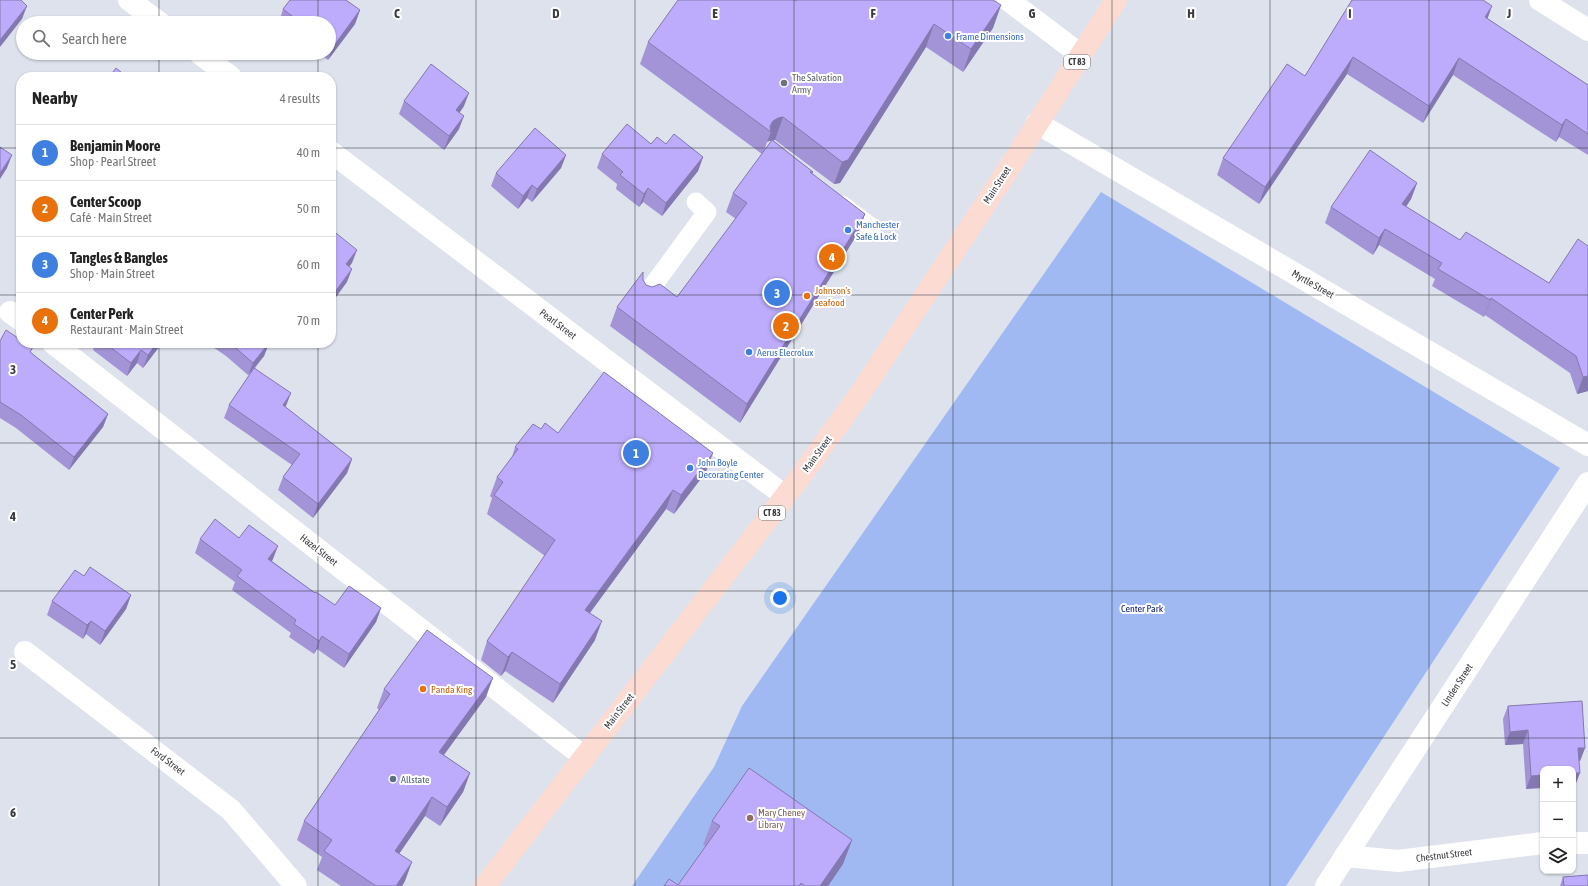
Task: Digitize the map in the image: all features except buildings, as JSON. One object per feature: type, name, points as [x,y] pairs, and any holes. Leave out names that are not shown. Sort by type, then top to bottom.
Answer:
[{"type":"main road","name":"Main Street","points":[[485,886],[785,496],[844,416],[1116,0]]},
{"type":"street","points":[[129,0],[151,16]]},
{"type":"street","points":[[1008,0],[1081,55]]},
{"type":"street","points":[[1540,0],[1588,30]]},
{"type":"street","points":[[208,60],[224,72]]},
{"type":"street","name":"Myrtle Street","points":[[1037,123],[1588,445]]},
{"type":"street","name":"Pearl Street","points":[[336,156],[785,496]]},
{"type":"street","name":"Hazel Street","points":[[60,348],[584,756]]},
{"type":"street","name":"Linden Street","points":[[1326,886],[1588,483]]},
{"type":"street","name":"Ford Street","points":[[25,652],[231,810],[296,886]]},
{"type":"street","name":"Chestnut Street","points":[[1346,856],[1398,861],[1540,843]]},
{"type":"street","points":[[1576,843],[1588,843]]},
{"type":"lane","points":[[828,194],[872,227]]},
{"type":"lane","points":[[646,294],[707,212],[696,202]]},
{"type":"green space","name":"Center Park","points":[[1101,192],[1560,468],[1286,886],[632,886],[714,767],[742,706]]},
{"type":"place","name":"Frame Dimensions","points":[[948,36]]},
{"type":"place","name":"The Salvation Army","points":[[784,83]]},
{"type":"place","name":"Manchester Safe & Lock","points":[[848,230]]},
{"type":"place","name":"Center Perk","points":[[832,257]]},
{"type":"place","name":"Tangles & Bangles","points":[[777,293]]},
{"type":"place","name":"Johnson's seafood","points":[[807,296]]},
{"type":"place","name":"Center Scoop","points":[[786,326]]},
{"type":"place","name":"Aerus Elecrolux","points":[[749,352]]},
{"type":"place","name":"Benjamin Moore","points":[[636,453]]},
{"type":"place","name":"John Boyle Decorating Center","points":[[690,468]]},
{"type":"place","name":"Panda King","points":[[423,689]]},
{"type":"place","name":"Allstate","points":[[393,779]]},
{"type":"place","name":"Mary Cheney Library","points":[[750,818]]}]
